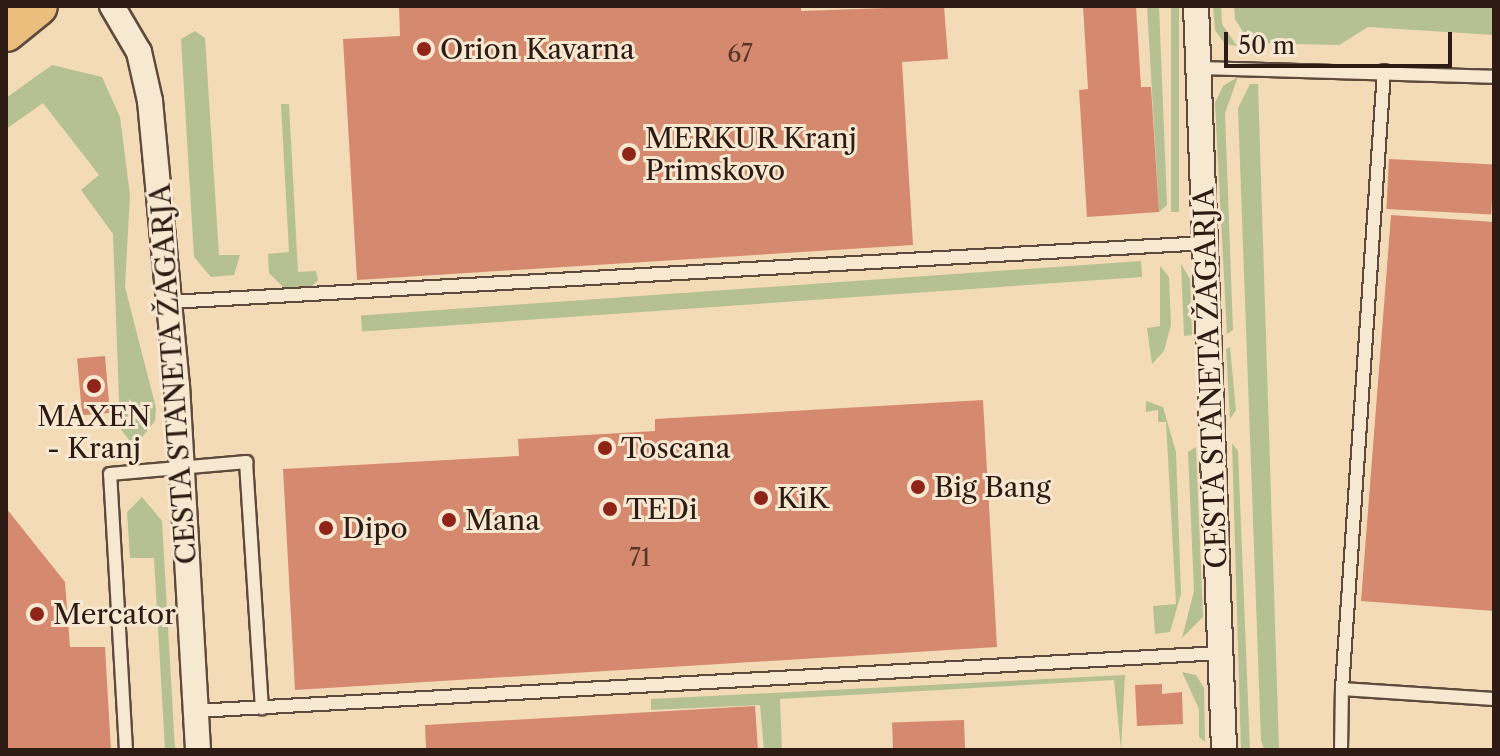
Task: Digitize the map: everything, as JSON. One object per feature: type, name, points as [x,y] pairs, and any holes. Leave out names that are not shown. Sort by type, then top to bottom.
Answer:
[{"type":"main road","points":[[6,32],[38,6]]},
{"type":"street","name":"CESTA STANETA ŽAGARJA","points":[[112,6],[139,52],[146,77],[170,302],[198,750]]},
{"type":"street","name":"CESTA STANETA ŽAGARJA","points":[[1196,6],[1224,750]]},
{"type":"lane","points":[[1198,68],[1384,71],[1494,77]]},
{"type":"lane","points":[[1341,750],[1342,689],[1384,71]]},
{"type":"lane","points":[[170,302],[1205,243]]},
{"type":"lane","points":[[126,750],[110,474],[246,462],[262,708]]},
{"type":"lane","points":[[196,711],[1220,653]]},
{"type":"lane","points":[[1342,689],[1494,699]]},
{"type":"green space","points":[[1147,6],[1159,6],[1167,205],[1159,212]]},
{"type":"green space","points":[[1171,6],[1179,6],[1179,212],[1171,212]]},
{"type":"green space","points":[[1213,6],[1221,6],[1222,24],[1237,46],[1225,44],[1215,30]]},
{"type":"green space","points":[[1234,6],[1494,6],[1494,35],[1368,27],[1339,45],[1250,43],[1235,19]]},
{"type":"green space","points":[[195,31],[205,38],[219,255],[240,255],[234,275],[211,277],[194,257],[181,39]]},
{"type":"green space","points":[[52,65],[102,77],[120,117],[130,195],[125,287],[156,408],[155,421],[139,441],[129,440],[120,428],[113,234],[81,190],[99,175],[43,103],[6,129],[6,98]]},
{"type":"green space","points":[[1238,77],[1225,113],[1233,330],[1227,334],[1215,103],[1223,86]]},
{"type":"green space","points":[[1250,84],[1258,84],[1279,750],[1264,750],[1261,740],[1238,108]]},
{"type":"green space","points":[[281,104],[289,104],[298,272],[316,271],[318,280],[309,289],[285,289],[269,273],[268,254],[289,252]]},
{"type":"green space","points":[[1141,261],[1142,277],[362,332],[361,316]]},
{"type":"green space","points":[[1181,264],[1190,279],[1192,335],[1184,336]]},
{"type":"green space","points":[[1160,266],[1169,277],[1171,325],[1164,351],[1152,364],[1147,328],[1160,326]]},
{"type":"green space","points":[[1230,347],[1236,410],[1230,419],[1226,349]]},
{"type":"green space","points":[[1146,401],[1163,407],[1176,452],[1181,594],[1170,632],[1155,634],[1153,606],[1176,604],[1166,422],[1158,422],[1158,410],[1146,412]]},
{"type":"green space","points":[[1232,443],[1238,451],[1250,750],[1241,750]]},
{"type":"green space","points":[[1196,447],[1203,617],[1182,638],[1194,591],[1188,452]]},
{"type":"green space","points":[[142,497],[162,521],[175,750],[165,750],[154,558],[130,558],[127,512]]},
{"type":"green space","points":[[1182,672],[1196,675],[1204,688],[1205,742],[1199,737],[1199,709]]},
{"type":"green space","points":[[1125,675],[1121,750],[1114,680],[780,699],[782,750],[764,750],[760,705],[651,710],[651,699]]},
{"type":"building","name":"MERKUR Kranj Primskovo","points":[[399,6],[801,6],[801,11],[944,6],[948,59],[902,62],[913,245],[357,280],[343,39],[400,36]]},
{"type":"building","points":[[1083,6],[1136,6],[1141,87],[1151,87],[1159,212],[1087,217],[1079,90],[1088,89]]},
{"type":"building","points":[[1389,159],[1494,164],[1491,214],[1386,209]]},
{"type":"building","points":[[1391,215],[1494,222],[1494,611],[1361,601]]},
{"type":"building","name":"MAXEN - Kranj","points":[[105,356],[110,413],[82,415],[77,358]]},
{"type":"building","points":[[983,400],[997,647],[295,690],[283,469],[519,456],[518,439],[655,431],[655,419]]},
{"type":"building","name":"Mercator","points":[[6,508],[65,582],[70,647],[105,647],[111,750],[6,750]]},
{"type":"building","points":[[1162,684],[1162,694],[1182,692],[1183,724],[1137,726],[1135,685]]},
{"type":"building","points":[[755,706],[758,750],[426,750],[425,725]]},
{"type":"building","points":[[964,720],[965,750],[893,750],[892,723]]},
{"type":"place","name":"Orion Kavarna","points":[[424,49]]},
{"type":"place","name":"MERKUR Kranj Primskovo","points":[[629,154]]},
{"type":"place","name":"MAXEN - Kranj","points":[[94,386]]},
{"type":"place","name":"Toscana","points":[[605,448]]},
{"type":"place","name":"Big Bang","points":[[918,487]]},
{"type":"place","name":"KiK","points":[[761,498]]},
{"type":"place","name":"TEDi","points":[[610,509]]},
{"type":"place","name":"Mana","points":[[449,520]]},
{"type":"place","name":"Dipo","points":[[326,528]]},
{"type":"place","name":"Mercator","points":[[37,614]]}]
